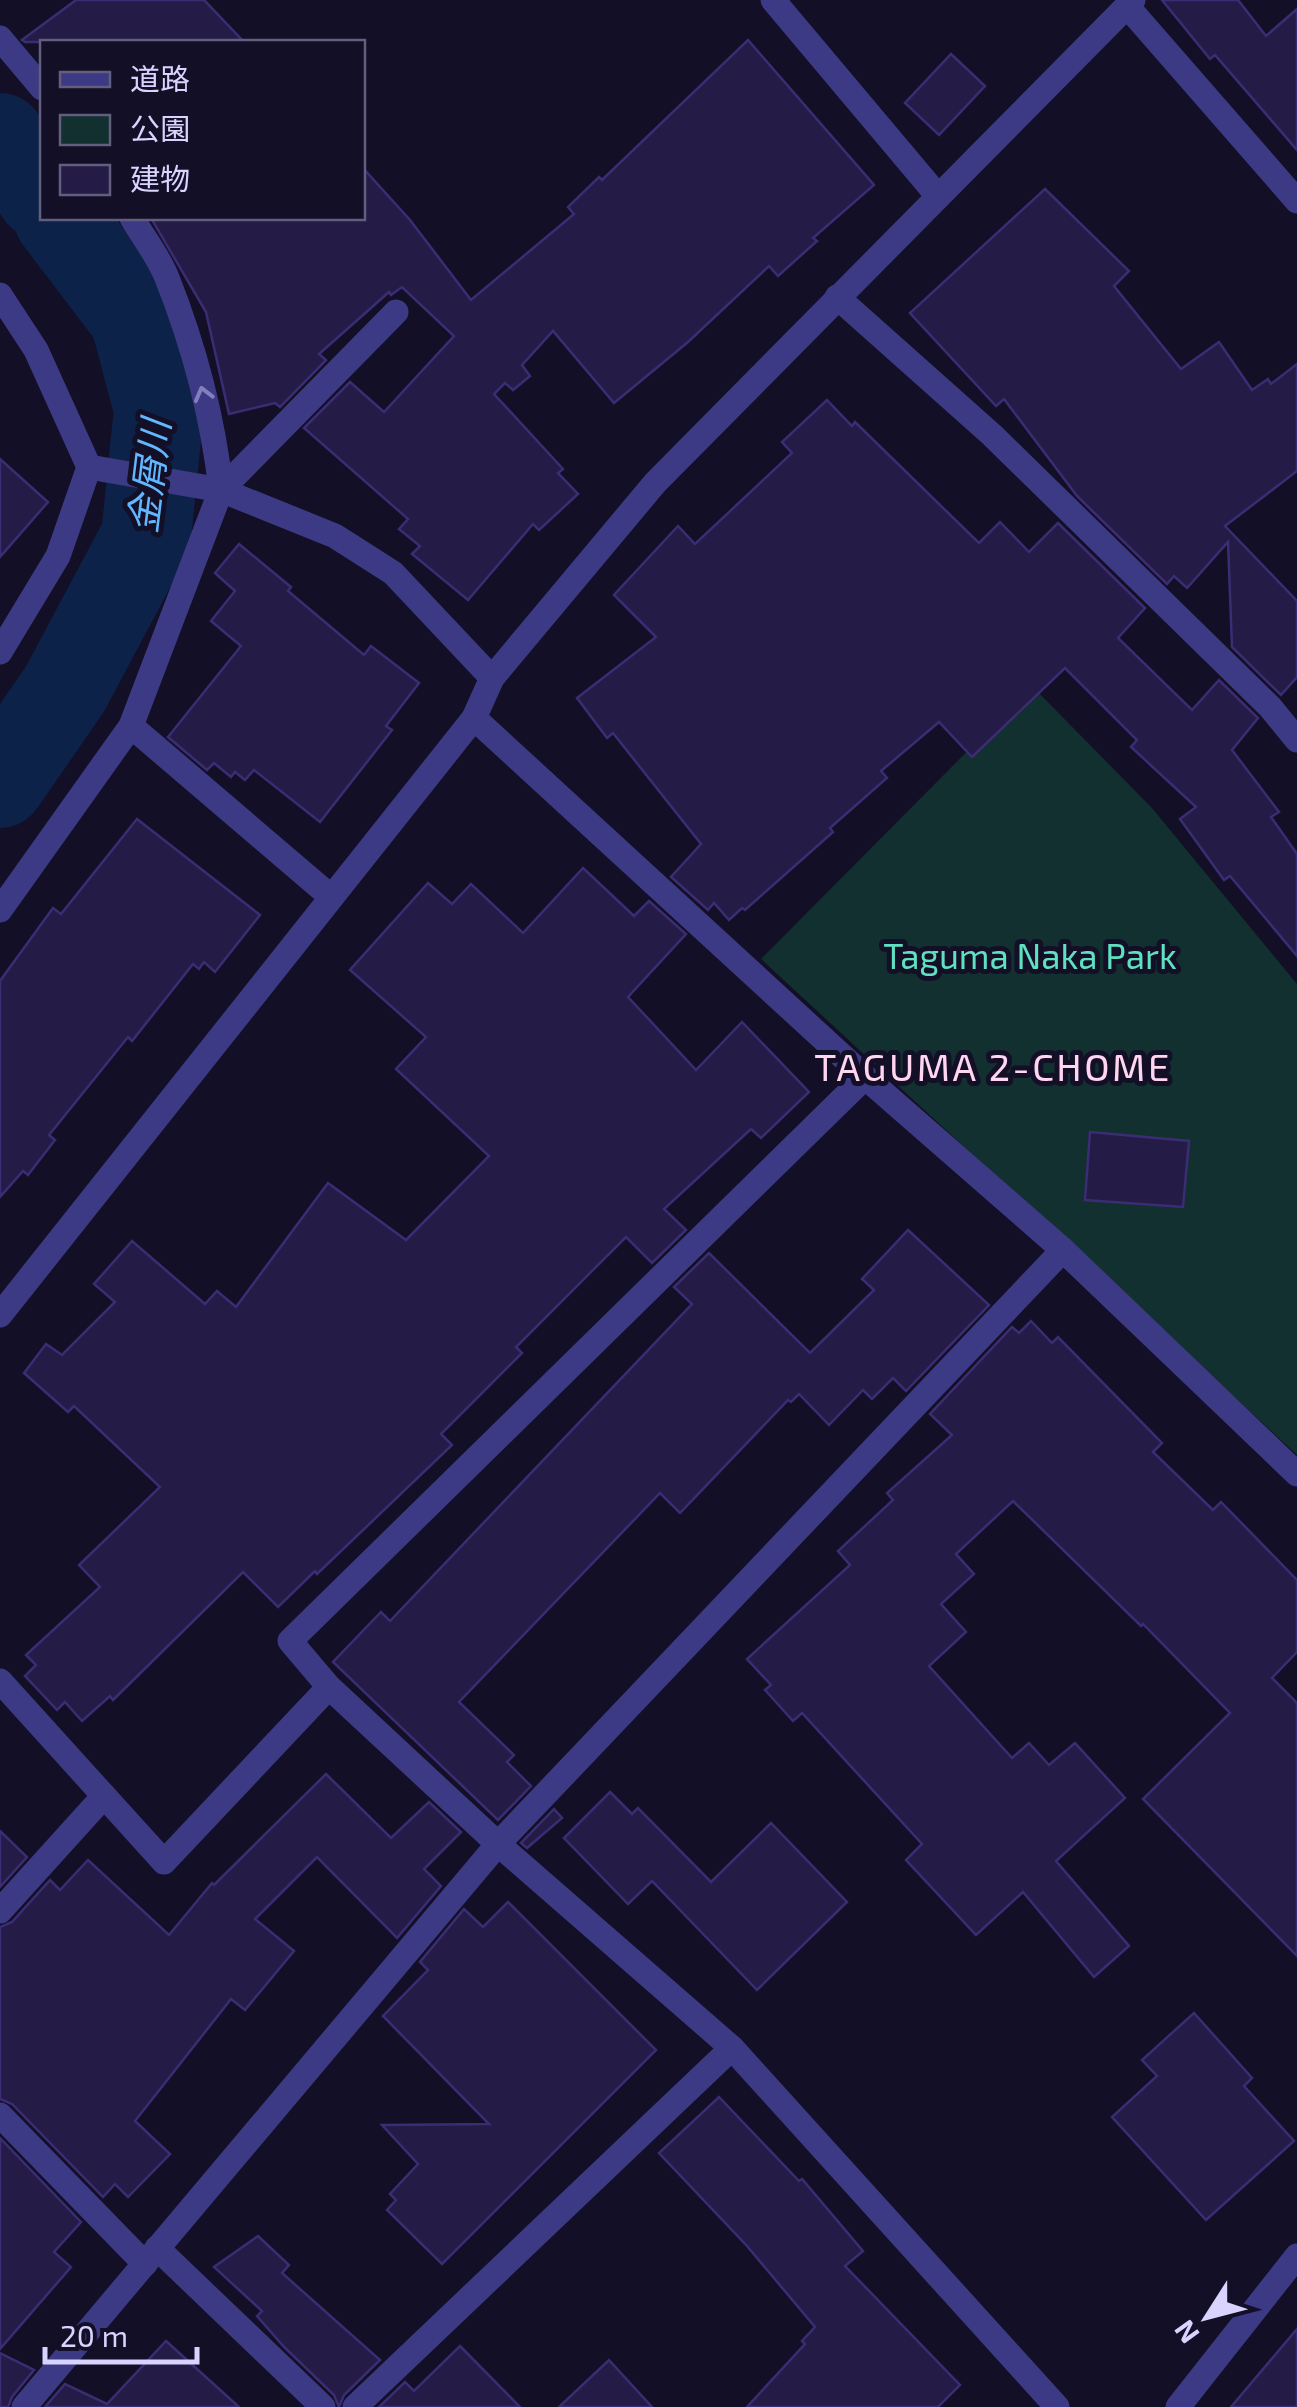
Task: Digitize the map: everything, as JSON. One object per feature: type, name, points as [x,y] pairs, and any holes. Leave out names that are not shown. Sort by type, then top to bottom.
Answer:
[{"type":"street","points":[[773,0],[937,195]]},
{"type":"street","points":[[0,1315],[474,718],[492,678],[655,483],[1130,3],[1297,201]]},
{"type":"street","points":[[0,38],[40,86]]},
{"type":"street","points":[[133,220],[166,275],[202,386],[216,445],[221,490]]},
{"type":"street","points":[[0,295],[36,350],[89,468],[58,556],[0,652]]},
{"type":"street","points":[[837,296],[992,435],[1270,707],[1297,740]]},
{"type":"street","points":[[0,910],[131,726],[221,490],[396,312]]},
{"type":"street","points":[[89,468],[221,490],[334,536],[394,572],[492,678]]},
{"type":"street","points":[[474,718],[865,1076],[1062,1250],[1297,1474]]},
{"type":"street","points":[[131,726],[330,896]]},
{"type":"street","points":[[865,1076],[290,1641],[329,1688],[498,1844],[732,2048],[1057,2407]]},
{"type":"street","points":[[24,2407],[498,1844],[1062,1250]]},
{"type":"street","points":[[0,1681],[164,1862],[329,1688]]},
{"type":"street","points":[[0,1911],[104,1796]]},
{"type":"street","points":[[354,2407],[732,2048]]},
{"type":"street","points":[[0,2116],[323,2407]]},
{"type":"street","points":[[1178,2407],[1297,2256]]},
{"type":"green space","name":"Taguma Naka Park","points":[[1032,686],[1152,808],[1297,984],[1297,1455],[761,959]]},
{"type":"building","points":[[76,0],[204,0],[242,40],[25,42],[22,40]]},
{"type":"building","points":[[1162,0],[1238,0],[1266,36],[1297,9],[1297,150],[1215,55],[1210,59]]},
{"type":"building","points":[[748,40],[874,185],[813,238],[817,241],[778,276],[769,266],[688,342],[614,403],[553,331],[522,365],[530,376],[513,390],[505,383],[494,394],[563,469],[558,473],[578,494],[539,530],[533,524],[468,600],[412,554],[420,546],[399,529],[408,519],[304,428],[350,382],[384,412],[454,336],[402,287],[391,295],[389,292],[319,354],[326,360],[280,407],[275,403],[229,414],[206,312],[152,220],[365,220],[365,170],[410,220],[471,300],[574,214],[568,207],[599,177],[602,180]]},
{"type":"building","points":[[951,54],[985,86],[939,135],[905,103]]},
{"type":"building","points":[[1045,189],[1129,271],[1114,286],[1181,369],[1219,342],[1252,390],[1268,379],[1271,384],[1297,364],[1297,471],[1225,526],[1297,601],[1297,677],[1281,695],[1232,647],[1228,542],[1187,588],[1174,576],[1167,584],[1077,496],[1004,399],[996,406],[910,313]]},
{"type":"building","points":[[827,400],[852,426],[855,422],[979,543],[1000,522],[1029,552],[1058,523],[1145,608],[1118,638],[1192,710],[1219,680],[1258,718],[1232,750],[1279,812],[1271,817],[1297,854],[1297,956],[1230,876],[1224,880],[1180,819],[1196,807],[1131,747],[1137,740],[1065,668],[972,757],[939,722],[881,771],[887,778],[830,828],[833,832],[729,920],[714,903],[708,910],[671,877],[701,844],[613,733],[607,738],[577,698],[656,637],[614,595],[678,526],[695,544],[792,453],[782,442]]},
{"type":"building","points":[[0,459],[48,502],[0,557]]},
{"type":"building","points":[[239,544],[364,655],[371,646],[419,683],[386,726],[392,730],[320,822],[254,770],[245,780],[235,772],[231,777],[214,763],[207,770],[168,737],[241,646],[211,621],[235,591],[215,573]]},
{"type":"building","points":[[137,819],[260,915],[215,972],[204,962],[199,969],[193,964],[49,1135],[55,1140],[28,1175],[23,1171],[0,1197],[0,981],[53,908],[61,914]]},
{"type":"building","points":[[583,868],[634,916],[649,901],[686,934],[628,997],[696,1070],[742,1022],[809,1092],[761,1138],[751,1129],[664,1209],[686,1230],[652,1263],[626,1237],[516,1347],[522,1353],[441,1434],[452,1445],[278,1607],[243,1572],[113,1700],[110,1696],[82,1721],[65,1702],[57,1710],[25,1676],[36,1665],[26,1655],[100,1587],[79,1565],[160,1487],[74,1406],[68,1412],[24,1373],[46,1344],[62,1355],[115,1302],[94,1284],[132,1241],[205,1304],[217,1291],[236,1307],[328,1183],[406,1240],[489,1156],[396,1069],[426,1037],[350,970],[428,883],[452,904],[471,884],[523,933]]},
{"type":"building","points":[[1090,1132],[1189,1141],[1183,1207],[1085,1200]]},
{"type":"building","points":[[908,1230],[989,1305],[906,1391],[893,1378],[872,1399],[863,1390],[829,1425],[799,1394],[791,1402],[788,1400],[680,1513],[660,1493],[459,1702],[514,1755],[507,1762],[531,1786],[498,1820],[333,1662],[381,1612],[390,1621],[692,1304],[674,1287],[709,1253],[810,1353],[874,1290],[862,1279]]},
{"type":"building","points":[[1031,1321],[1052,1343],[1058,1337],[1162,1443],[1153,1452],[1213,1510],[1221,1502],[1297,1580],[1297,1652],[1272,1678],[1297,1703],[1297,1956],[1143,1799],[1230,1713],[1013,1501],[956,1554],[974,1574],[941,1604],[966,1632],[929,1666],[1012,1758],[1029,1743],[1049,1765],[1075,1743],[1125,1798],[1056,1861],[1129,1946],[1094,1977],[1023,1892],[976,1935],[906,1860],[922,1844],[802,1713],[793,1721],[765,1690],[771,1685],[747,1659],[850,1565],[838,1551],[893,1500],[887,1493],[952,1435],[930,1414],[1012,1327],[1019,1333]]},
{"type":"building","points":[[326,1774],[391,1838],[429,1802],[461,1832],[424,1869],[441,1886],[397,1938],[317,1857],[255,1919],[294,1951],[245,2010],[231,1999],[135,2121],[170,2154],[128,2197],[115,2184],[103,2197],[12,2104],[0,2099],[0,1927],[12,1922],[50,1880],[60,1890],[88,1860],[169,1935],[212,1883]]},
{"type":"building","points":[[610,1792],[632,1814],[638,1808],[711,1882],[771,1823],[847,1902],[757,1990],[652,1881],[628,1904],[564,1838]]},
{"type":"building","points":[[554,1809],[562,1818],[527,1848],[521,1843]]},
{"type":"building","points":[[0,1831],[27,1857],[0,1887]]},
{"type":"building","points":[[508,1902],[656,2050],[442,2264],[387,2210],[396,2200],[390,2194],[418,2164],[382,2125],[489,2124],[383,2016],[428,1970],[420,1962],[464,1909],[483,1927]]},
{"type":"building","points":[[1194,2013],[1252,2078],[1244,2086],[1294,2141],[1206,2220],[1112,2117],[1157,2076],[1142,2060]]},
{"type":"building","points":[[719,2097],[799,2181],[802,2179],[863,2251],[845,2266],[960,2385],[938,2407],[747,2407],[805,2344],[802,2341],[815,2327],[747,2246],[659,2153]]},
{"type":"building","points":[[0,2138],[81,2222],[54,2252],[71,2267],[0,2349]]},
{"type":"building","points":[[258,2236],[289,2265],[282,2273],[380,2360],[344,2395],[339,2407],[334,2395],[257,2316],[262,2311],[214,2267]]},
{"type":"building","points":[[1297,2329],[1297,2407],[1231,2407]]},
{"type":"building","points":[[166,2341],[239,2407],[45,2407],[65,2384],[107,2404]]},
{"type":"building","points":[[460,2346],[520,2407],[379,2407],[405,2382],[414,2391]]},
{"type":"building","points":[[0,2353],[34,2370],[8,2407],[0,2407]]},
{"type":"building","points":[[609,2360],[652,2407],[559,2407]]},
{"type":"waterway","name":"金屑川","points":[[0,138],[40,192]]},
{"type":"waterway","name":"金屑川","points":[[0,783],[65,689],[146,537],[159,409],[135,318],[61,220]]},
{"type":"district","name":"TAGUMA 2-CHOME","points":[[993,1066]]}]
